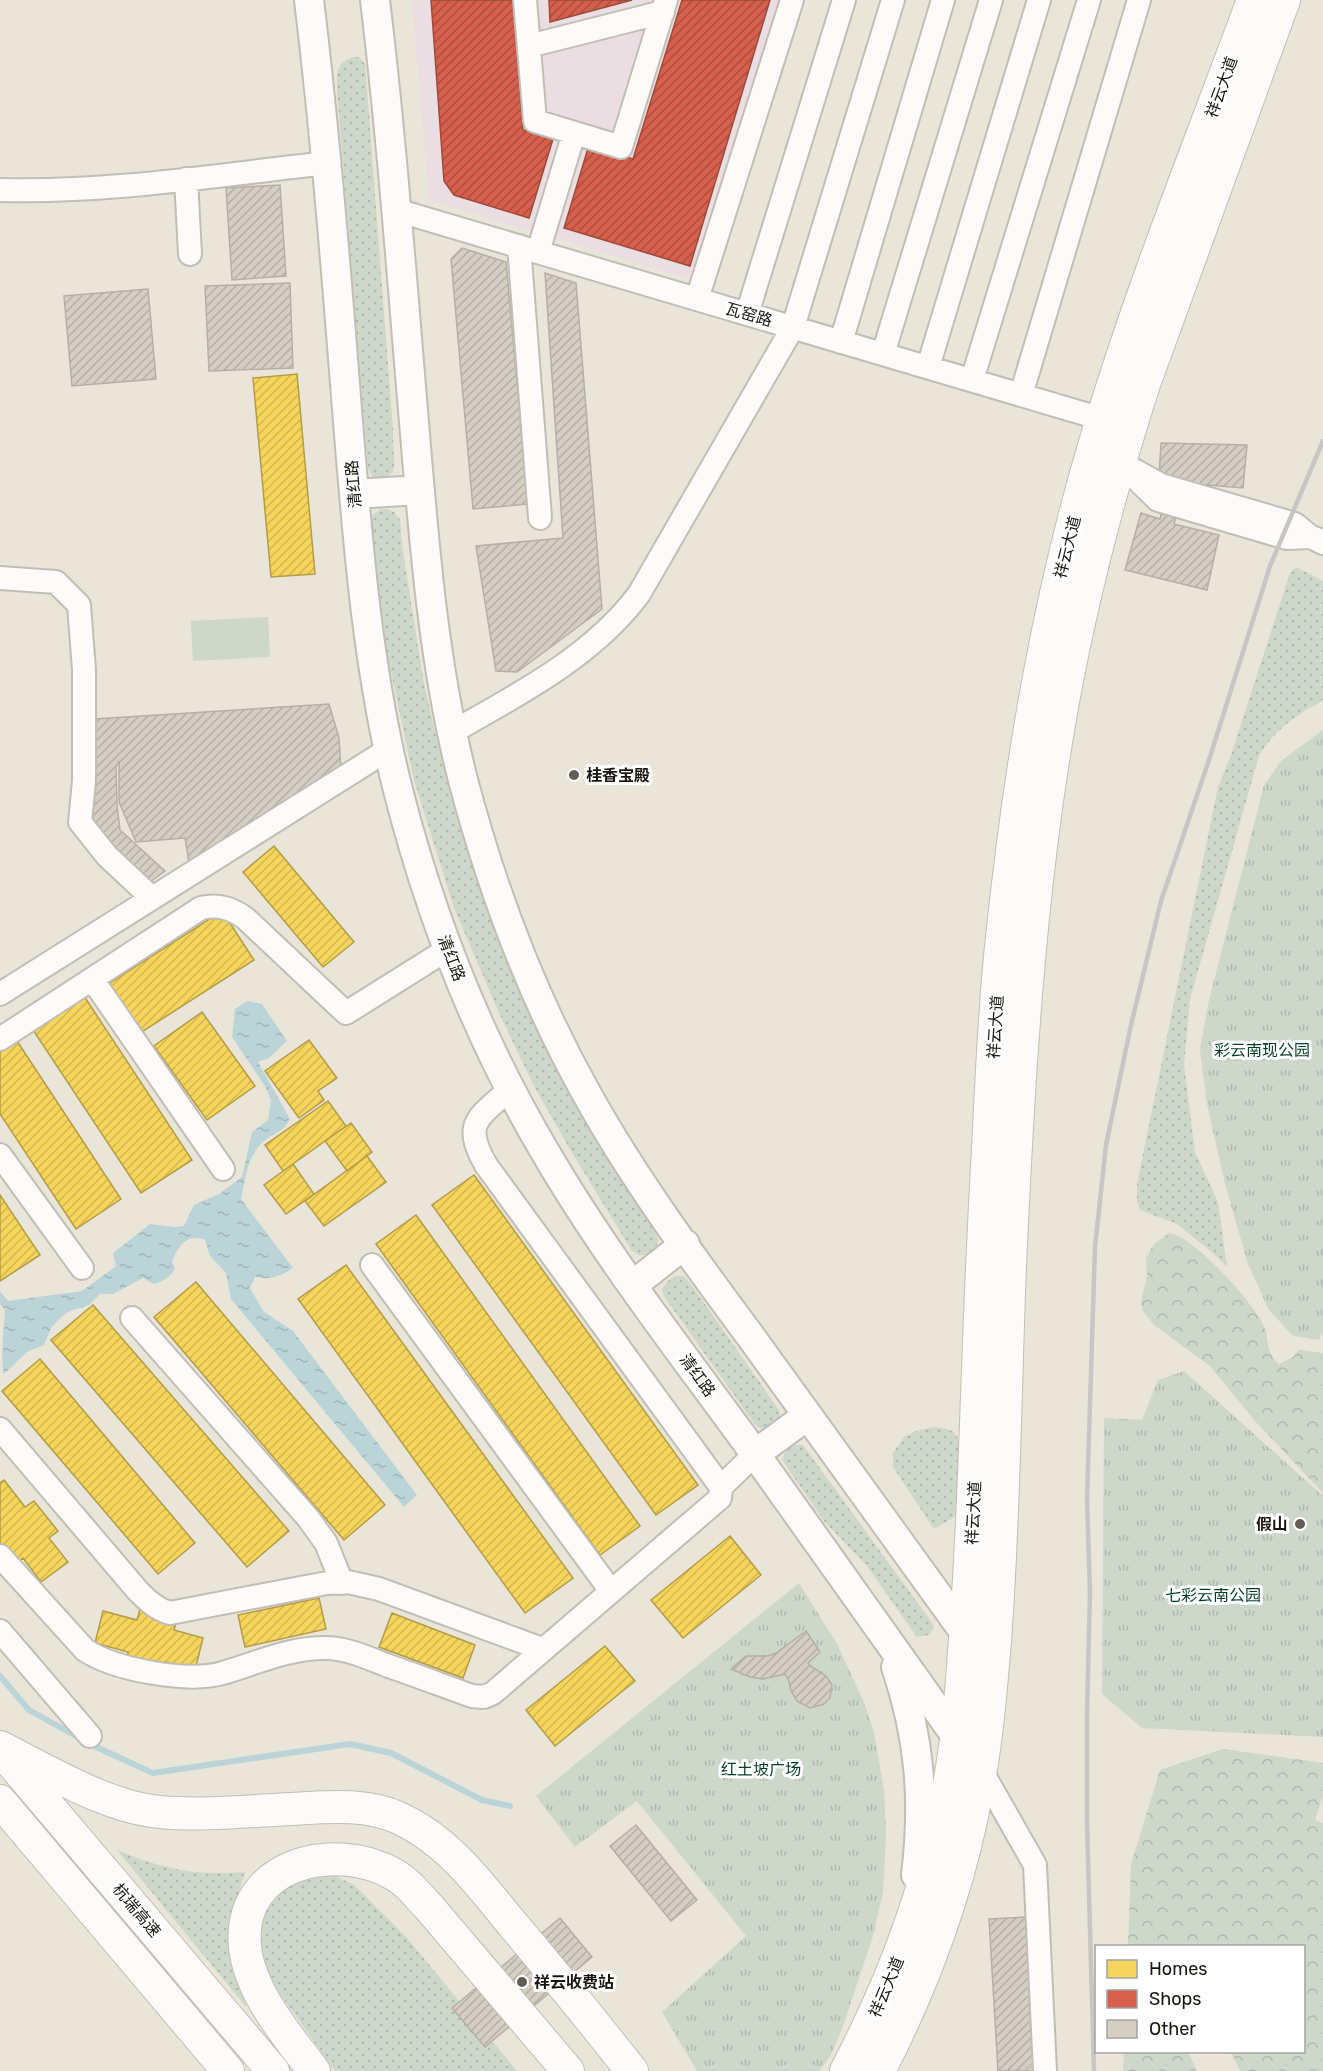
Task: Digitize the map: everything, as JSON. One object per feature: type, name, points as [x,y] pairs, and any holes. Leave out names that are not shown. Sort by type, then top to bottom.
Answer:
[{"type":"highway","name":"祥云大道","points":[[846,2071],[888,1986],[906,1940],[937,1838],[949,1786],[956,1736],[966,1634],[974,1504],[982,1241],[994,1019],[1020,785],[1036,687],[1065,556],[1102,419],[1156,262],[1253,0]]},
{"type":"highway","name":"祥云大道","points":[[879,2071],[915,1998],[934,1950],[965,1845],[981,1770],[992,1670],[1003,1505],[1011,1242],[1030,942],[1049,789],[1064,693],[1093,562],[1119,462],[1144,384],[1284,0]]},
{"type":"highway","points":[[1102,419],[1119,462]]},
{"type":"highway","points":[[0,1748],[88,1791],[156,1812],[215,1813],[315,1807],[358,1807],[396,1817],[414,1825],[450,1851],[546,1963],[632,2071]]},
{"type":"highway","name":"杭瑞高速","points":[[0,1748],[273,2071]]},
{"type":"highway","points":[[0,1801],[228,2071]]},
{"type":"highway","points":[[314,2071],[262,1995],[250,1969],[245,1946],[248,1915],[253,1901],[272,1878],[292,1867],[317,1860],[345,1859],[371,1864],[396,1875],[429,1906],[568,2071]]},
{"type":"main road","name":"清红路","points":[[309,0],[327,162],[354,494],[368,624],[388,749],[414,847],[448,949],[470,1004],[510,1089],[546,1154],[583,1212],[981,1770]]},
{"type":"main road","points":[[375,0],[387,97],[420,490],[433,616],[452,732],[465,788],[489,869],[515,940],[543,1007],[607,1129],[807,1416],[992,1670]]},
{"type":"main road","points":[[354,494],[420,490]]},
{"type":"main road","points":[[633,1285],[685,1244]]},
{"type":"main road","points":[[755,1454],[807,1416]]},
{"type":"main road","points":[[878,1627],[907,1698],[915,1731],[920,1771],[920,1846],[906,1940]]},
{"type":"street","points":[[525,0],[535,121],[621,147],[664,6]]},
{"type":"street","points":[[697,299],[792,0]]},
{"type":"street","points":[[747,314],[844,0]]},
{"type":"street","points":[[452,732],[548,674],[595,639],[629,608],[666,549],[793,327],[893,0]]},
{"type":"street","points":[[841,342],[943,0]]},
{"type":"street","points":[[883,354],[991,0]]},
{"type":"street","points":[[928,367],[1039,0]]},
{"type":"street","points":[[972,380],[1089,0]]},
{"type":"street","points":[[1021,395],[1139,0]]},
{"type":"street","points":[[529,46],[664,6]]},
{"type":"street","points":[[540,518],[528,249],[574,133]]},
{"type":"street","points":[[0,190],[109,188],[327,162]]},
{"type":"street","points":[[186,179],[190,254]]},
{"type":"street","name":"瓦窑路","points":[[396,210],[1102,419]]},
{"type":"street","points":[[1119,462],[1161,485],[1295,524],[1319,540]]},
{"type":"street","points":[[0,578],[56,582],[79,605],[84,670],[84,781],[80,822],[107,855],[152,898]]},
{"type":"street","points":[[0,994],[388,749]]},
{"type":"street","points":[[0,1039],[201,908],[210,906],[226,908],[245,918],[346,1013],[448,949]]},
{"type":"street","points":[[92,979],[223,1169]]},
{"type":"street","points":[[0,1556],[85,1650],[97,1658],[132,1668],[181,1677],[204,1677],[282,1653],[325,1647],[348,1651],[472,1696],[484,1697],[493,1693],[720,1498],[721,1486],[486,1165],[476,1147],[473,1132],[480,1117],[510,1089]]},
{"type":"street","points":[[0,1155],[82,1268]]},
{"type":"street","points":[[372,1265],[611,1591]]},
{"type":"street","points":[[132,1318],[308,1518],[326,1543],[342,1582]]},
{"type":"street","points":[[4,1442],[138,1591],[153,1606],[162,1611],[170,1613],[342,1582],[379,1589],[542,1649]]},
{"type":"street","points":[[721,1486],[755,1454]]},
{"type":"street","points":[[0,1631],[90,1736]]},
{"type":"street","points":[[981,1770],[1035,1865],[1045,2071]]},
{"type":"shaded area","points":[[412,0],[784,0],[696,281],[429,200]]},
{"type":"green space","points":[[352,57],[359,57],[365,64],[393,430],[393,470],[389,476],[380,478],[373,477],[368,469],[337,90],[337,74],[340,66]]},
{"type":"green space","points":[[381,509],[394,512],[400,520],[424,684],[451,798],[478,883],[533,1020],[586,1119],[657,1235],[656,1247],[648,1255],[639,1255],[632,1251],[534,1086],[499,1013],[454,908],[414,780],[386,648],[370,524],[373,514]]},
{"type":"green space","points":[[1296,567],[1323,581],[1323,701],[1286,724],[1264,747],[1259,756],[1190,999],[1184,1064],[1195,1152],[1218,1202],[1227,1267],[1177,1224],[1140,1210],[1137,1202],[1137,1184],[1218,787],[1231,755],[1290,573]]},
{"type":"green space","points":[[268,617],[270,657],[193,661],[191,621]]},
{"type":"green space","name":"彩云南现公园","points":[[1323,730],[1323,1332],[1319,1340],[1293,1336],[1269,1310],[1248,1264],[1225,1184],[1207,1104],[1200,1050],[1208,1004],[1264,785],[1281,761]]},
{"type":"green space","points":[[1169,1233],[1180,1237],[1206,1257],[1246,1299],[1262,1322],[1271,1354],[1279,1364],[1293,1357],[1299,1350],[1323,1353],[1323,1493],[1255,1421],[1210,1366],[1154,1325],[1143,1311],[1141,1303],[1147,1275],[1146,1258],[1154,1244]]},
{"type":"green space","points":[[675,1276],[683,1276],[688,1280],[779,1410],[780,1419],[772,1426],[763,1428],[756,1426],[665,1298],[662,1290]]},
{"type":"green space","name":"七彩云南公园","points":[[1184,1371],[1323,1496],[1323,1737],[1142,1728],[1102,1694],[1104,1418],[1142,1420],[1158,1380]]},
{"type":"green space","points":[[935,1427],[944,1428],[956,1435],[959,1441],[961,1474],[958,1515],[934,1529],[893,1467],[893,1453],[904,1437],[916,1431]]},
{"type":"green space","points":[[803,1445],[930,1620],[934,1626],[929,1635],[917,1637],[867,1566],[824,1521],[782,1460],[787,1448]]},
{"type":"green space","name":"红土坡广场","points":[[799,1583],[837,1644],[864,1702],[874,1732],[884,1791],[886,1833],[883,1892],[873,1936],[842,2029],[830,2057],[819,2071],[697,2071],[662,2012],[746,1936],[637,1801],[575,1847],[536,1796]]},
{"type":"green space","points":[[1223,1749],[1323,1763],[1323,1795],[1315,1820],[1323,1823],[1323,2071],[1240,2071],[1231,2053],[1305,2053],[1305,1945],[1128,1945],[1131,1864],[1160,1770]]},
{"type":"green space","points":[[117,1850],[180,1870],[210,1873],[245,1872],[233,1911],[234,1965],[247,2008]]},
{"type":"green space","points":[[313,1870],[336,1876],[354,1885],[407,1938],[517,2071],[335,2071],[270,1980],[259,1950],[258,1919],[267,1895]]},
{"type":"green space","points":[[1124,2053],[1188,2053],[1197,2071],[1123,2071]]},
{"type":"water","points":[[247,1001],[262,1004],[287,1041],[269,1058],[258,1062],[290,1119],[284,1128],[265,1140],[256,1150],[247,1170],[241,1199],[293,1268],[275,1277],[255,1277],[250,1288],[263,1311],[293,1331],[417,1495],[404,1507],[231,1299],[226,1273],[210,1256],[205,1240],[199,1238],[188,1240],[180,1246],[172,1262],[175,1268],[164,1280],[154,1284],[143,1278],[113,1294],[100,1294],[89,1305],[70,1311],[51,1328],[44,1345],[27,1352],[4,1374],[2,1352],[5,1310],[0,1304],[0,1291],[8,1301],[82,1291],[116,1266],[113,1253],[150,1224],[184,1226],[194,1205],[219,1194],[242,1177],[252,1132],[268,1120],[271,1100],[265,1086],[232,1037],[235,1009]]},
{"type":"building: Homes","points":[[297,374],[315,574],[271,577],[253,378]]},
{"type":"building: Homes","points":[[274,846],[354,942],[323,967],[243,872]]},
{"type":"building: Homes","points":[[222,911],[254,960],[137,1035],[105,986]]},
{"type":"building: Homes","points":[[82,993],[192,1160],[141,1193],[31,1027]]},
{"type":"building: Homes","points":[[202,1012],[255,1086],[207,1120],[154,1046]]},
{"type":"building: Homes","points":[[15,1038],[121,1199],[76,1229],[0,1114],[0,1048]]},
{"type":"building: Homes","points":[[309,1040],[337,1078],[318,1091],[324,1100],[299,1118],[265,1071]]},
{"type":"building: Homes","points":[[328,1101],[346,1126],[283,1171],[265,1145]]},
{"type":"building: Homes","points":[[351,1123],[372,1152],[347,1171],[325,1141]]},
{"type":"building: Homes","points":[[367,1156],[386,1182],[324,1226],[305,1201]]},
{"type":"building: Homes","points":[[293,1164],[314,1194],[286,1214],[264,1185]]},
{"type":"building: Homes","points":[[474,1175],[698,1485],[656,1515],[432,1205]]},
{"type":"building: Homes","points":[[0,1195],[40,1255],[0,1281]]},
{"type":"building: Homes","points":[[416,1215],[640,1526],[600,1555],[376,1244]]},
{"type":"building: Homes","points":[[346,1265],[573,1578],[525,1613],[298,1299]]},
{"type":"building: Homes","points":[[196,1282],[385,1505],[344,1540],[154,1317]]},
{"type":"building: Homes","points":[[93,1305],[289,1531],[247,1567],[51,1340]]},
{"type":"building: Homes","points":[[40,1359],[195,1543],[158,1574],[2,1391]]},
{"type":"building: Homes","points":[[4,1480],[25,1507],[34,1501],[58,1531],[49,1538],[68,1562],[41,1582],[23,1558],[16,1564],[0,1544],[0,1483]]},
{"type":"building: Homes","points":[[730,1536],[761,1575],[683,1638],[651,1600]]},
{"type":"building: Homes","points":[[319,1598],[326,1629],[245,1647],[238,1615]]},
{"type":"building: Homes","points":[[140,1609],[177,1619],[174,1630],[203,1638],[195,1670],[165,1662],[163,1671],[126,1661],[128,1652],[95,1643],[103,1611],[137,1620]]},
{"type":"building: Homes","points":[[392,1613],[475,1645],[463,1678],[379,1647]]},
{"type":"building: Homes","points":[[605,1646],[635,1681],[555,1746],[526,1710]]},
{"type":"building: Shops","points":[[431,0],[513,0],[523,130],[553,139],[529,218],[454,195],[444,181]]},
{"type":"building: Shops","points":[[549,0],[632,0],[550,22]]},
{"type":"building: Shops","points":[[682,0],[770,0],[690,266],[564,228],[589,145],[633,159]]},
{"type":"building: Other","points":[[280,185],[286,276],[232,280],[226,188]]},
{"type":"building: Other","points":[[462,248],[506,262],[528,504],[473,509],[451,259]]},
{"type":"building: Other","points":[[545,273],[576,283],[602,609],[517,672],[496,671],[476,546],[563,538]]},
{"type":"building: Other","points":[[290,283],[293,368],[209,371],[205,286]]},
{"type":"building: Other","points":[[148,289],[156,379],[72,386],[64,296]]},
{"type":"building: Other","points":[[1161,443],[1247,445],[1243,488],[1183,483],[1174,524],[1219,535],[1207,590],[1125,570],[1141,513],[1160,519],[1168,481],[1159,477]]},
{"type":"building: Other","points":[[329,704],[339,738],[341,771],[189,862],[185,838],[136,842],[119,802],[119,761],[116,767],[120,830],[165,871],[146,885],[98,834],[87,807],[95,719]]},
{"type":"building: Other","points":[[806,1631],[820,1652],[808,1663],[826,1676],[832,1685],[830,1698],[824,1704],[810,1708],[797,1701],[785,1674],[763,1679],[750,1677],[731,1669],[746,1656],[768,1656],[776,1653]]},
{"type":"building: Other","points":[[636,1825],[697,1900],[671,1921],[610,1846]]},
{"type":"building: Other","points":[[1026,1917],[1036,2071],[998,2071],[989,1919]]},
{"type":"building: Other","name":"祥云收费站","points":[[560,1918],[592,1957],[485,2047],[452,2008]]},
{"type":"waterway","points":[[0,1676],[29,1710],[94,1746],[153,1773],[350,1744],[391,1753],[482,1800],[510,1806]]},
{"type":"railway","points":[[1094,2071],[1087,1822],[1090,1592],[1087,1498],[1095,1247],[1106,1145],[1131,1025],[1161,901],[1209,760],[1270,566],[1323,441]]},
{"type":"place","name":"桂香宝殿","points":[[574,775]]},
{"type":"place","name":"假山","points":[[1300,1524]]},
{"type":"place","name":"祥云收费站","points":[[522,1982]]}]
